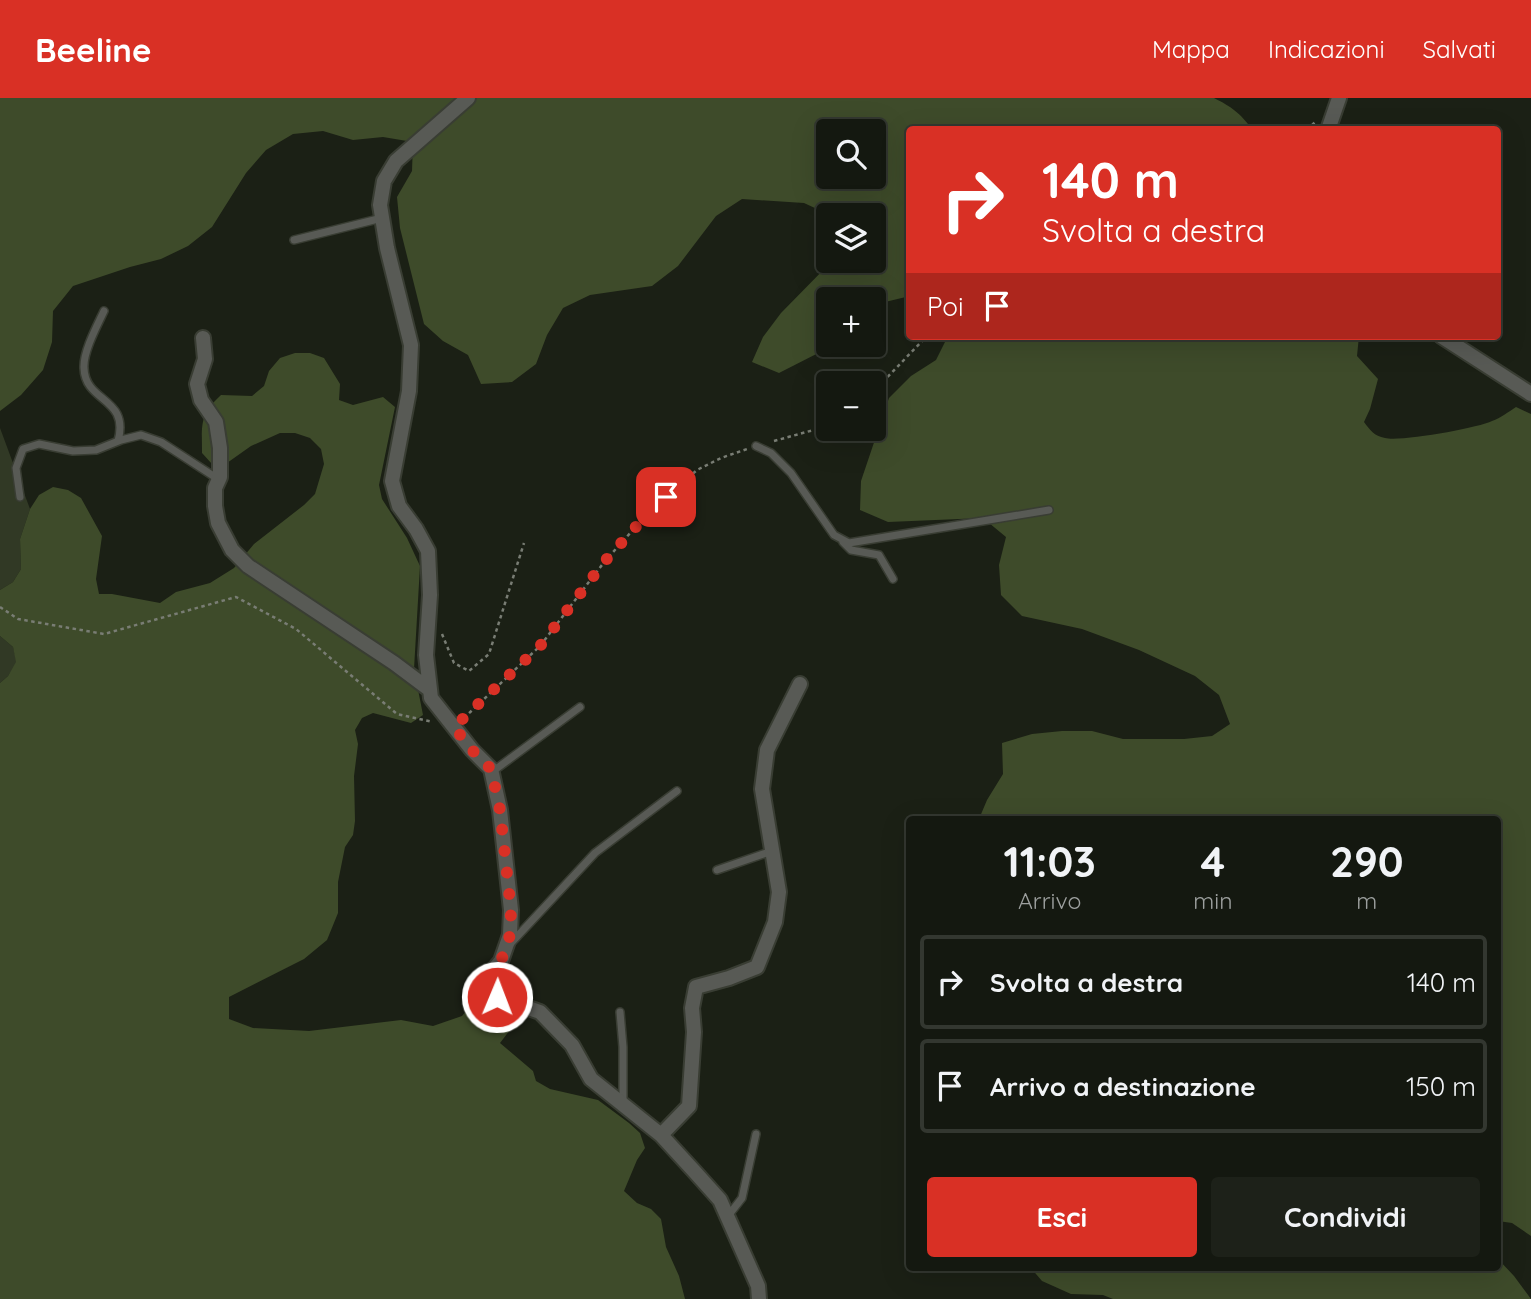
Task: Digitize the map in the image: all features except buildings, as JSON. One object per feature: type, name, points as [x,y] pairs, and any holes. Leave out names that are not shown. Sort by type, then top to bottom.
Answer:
[{"type":"street","points":[[468,98],[396,161],[384,181],[380,205],[387,248],[411,345],[409,391],[392,481],[399,506],[428,551],[426,655],[431,698],[472,750],[491,769],[500,810],[511,910],[510,935],[501,961],[495,968],[492,979],[494,989],[497,997],[540,1012],[572,1045],[591,1079],[661,1135],[720,1200],[758,1286],[760,1299]]},
{"type":"street","points":[[1329,126],[1339,98]]},
{"type":"street","points":[[203,338],[205,359],[197,384],[201,400],[216,422],[220,448],[220,477],[215,488],[215,506],[218,523],[232,550],[248,566],[430,690]]},
{"type":"street","points":[[1447,340],[1531,394]]},
{"type":"street","points":[[661,1135],[689,1105],[694,1032],[692,1008],[696,987],[757,967],[775,922],[779,892],[762,789],[766,750],[800,684]]},
{"type":"lane","points":[[293,240],[382,218]]},
{"type":"lane","points":[[104,311],[90,340],[83,367],[88,383],[114,409],[120,419],[122,428],[118,441]]},
{"type":"lane","points":[[20,496],[16,468],[23,449],[39,444],[73,452],[96,450],[141,435],[161,442],[219,480]]},
{"type":"lane","points":[[756,446],[771,453],[791,473],[834,535],[849,543],[1049,510]]},
{"type":"lane","points":[[841,539],[851,550],[879,555],[893,579]]},
{"type":"lane","points":[[492,773],[580,707]]},
{"type":"lane","points":[[506,949],[595,853],[677,791]]},
{"type":"lane","points":[[717,870],[772,851]]},
{"type":"lane","points":[[620,1012],[623,1105]]},
{"type":"lane","points":[[728,1217],[742,1198],[756,1134]]},
{"type":"path","points":[[886,379],[923,340]]},
{"type":"path","points":[[0,607],[18,619],[104,634],[236,597],[296,629],[397,714],[454,727],[540,646],[605,561],[651,510],[697,470],[756,446],[816,429]]},
{"type":"path","points":[[429,606],[454,663],[469,671],[489,654],[524,542]]},
{"type":"green space","points":[[0,98],[1214,98],[1235,111],[1250,126],[906,126],[906,297],[886,302],[886,287],[816,287],[816,354],[779,373],[752,362],[763,337],[781,313],[820,273],[886,273],[886,203],[816,203],[816,209],[804,203],[742,199],[716,216],[678,266],[652,286],[590,295],[563,308],[547,335],[536,364],[512,382],[481,384],[468,355],[443,341],[424,324],[400,228],[397,197],[412,171],[413,142],[383,137],[353,140],[323,131],[293,134],[266,150],[246,173],[212,227],[188,246],[161,259],[73,286],[53,311],[52,342],[43,370],[21,395],[0,411]]},
{"type":"green space","points":[[946,340],[1359,340],[1357,356],[1378,379],[1364,422],[1378,436],[1393,439],[1456,431],[1495,420],[1516,407],[1531,414],[1531,1236],[1512,1223],[1501,1221],[1501,816],[980,816],[1003,774],[1002,743],[1032,734],[1062,731],[1092,731],[1123,739],[1184,739],[1212,736],[1230,724],[1219,695],[1195,676],[1139,650],[1082,629],[1022,616],[1001,595],[999,565],[1006,537],[983,518],[888,522],[860,510],[861,481],[874,441],[886,441],[886,407],[889,398],[911,376],[936,360]]},
{"type":"green space","points":[[295,353],[310,353],[324,358],[340,384],[339,400],[353,405],[383,397],[395,407],[379,485],[382,499],[407,538],[420,566],[414,669],[423,715],[411,723],[373,713],[362,718],[355,730],[358,744],[354,776],[353,835],[345,847],[338,882],[338,913],[327,940],[304,959],[229,997],[229,1019],[253,1028],[309,1031],[401,1020],[433,1026],[462,1016],[478,997],[489,1008],[516,1022],[500,1043],[533,1071],[536,1081],[550,1089],[598,1100],[640,1133],[645,1148],[624,1191],[661,1219],[666,1247],[679,1276],[685,1299],[0,1299],[0,683],[8,676],[16,662],[13,647],[0,636],[0,590],[13,582],[21,569],[20,539],[30,509],[39,495],[53,487],[68,490],[81,498],[102,536],[96,579],[99,594],[160,603],[176,592],[210,583],[234,568],[254,544],[315,494],[324,464],[321,449],[310,438],[295,433],[280,433],[251,446],[227,463],[212,464],[202,453],[203,421],[221,395],[252,396],[264,386],[269,371],[280,358]]},
{"type":"green space","points":[[0,428],[30,509],[20,539],[21,569],[13,582],[0,590]]},
{"type":"green space","points":[[0,636],[13,647],[17,662],[0,683]]},
{"type":"green space","points":[[1501,1262],[1531,1299],[1113,1299],[1103,1295],[1071,1294],[1042,1281],[1033,1271],[1501,1271]]},
{"type":"route","points":[[497,997],[492,979],[510,935],[511,910],[500,810],[491,769],[454,727],[540,646],[605,561],[666,497]]}]
